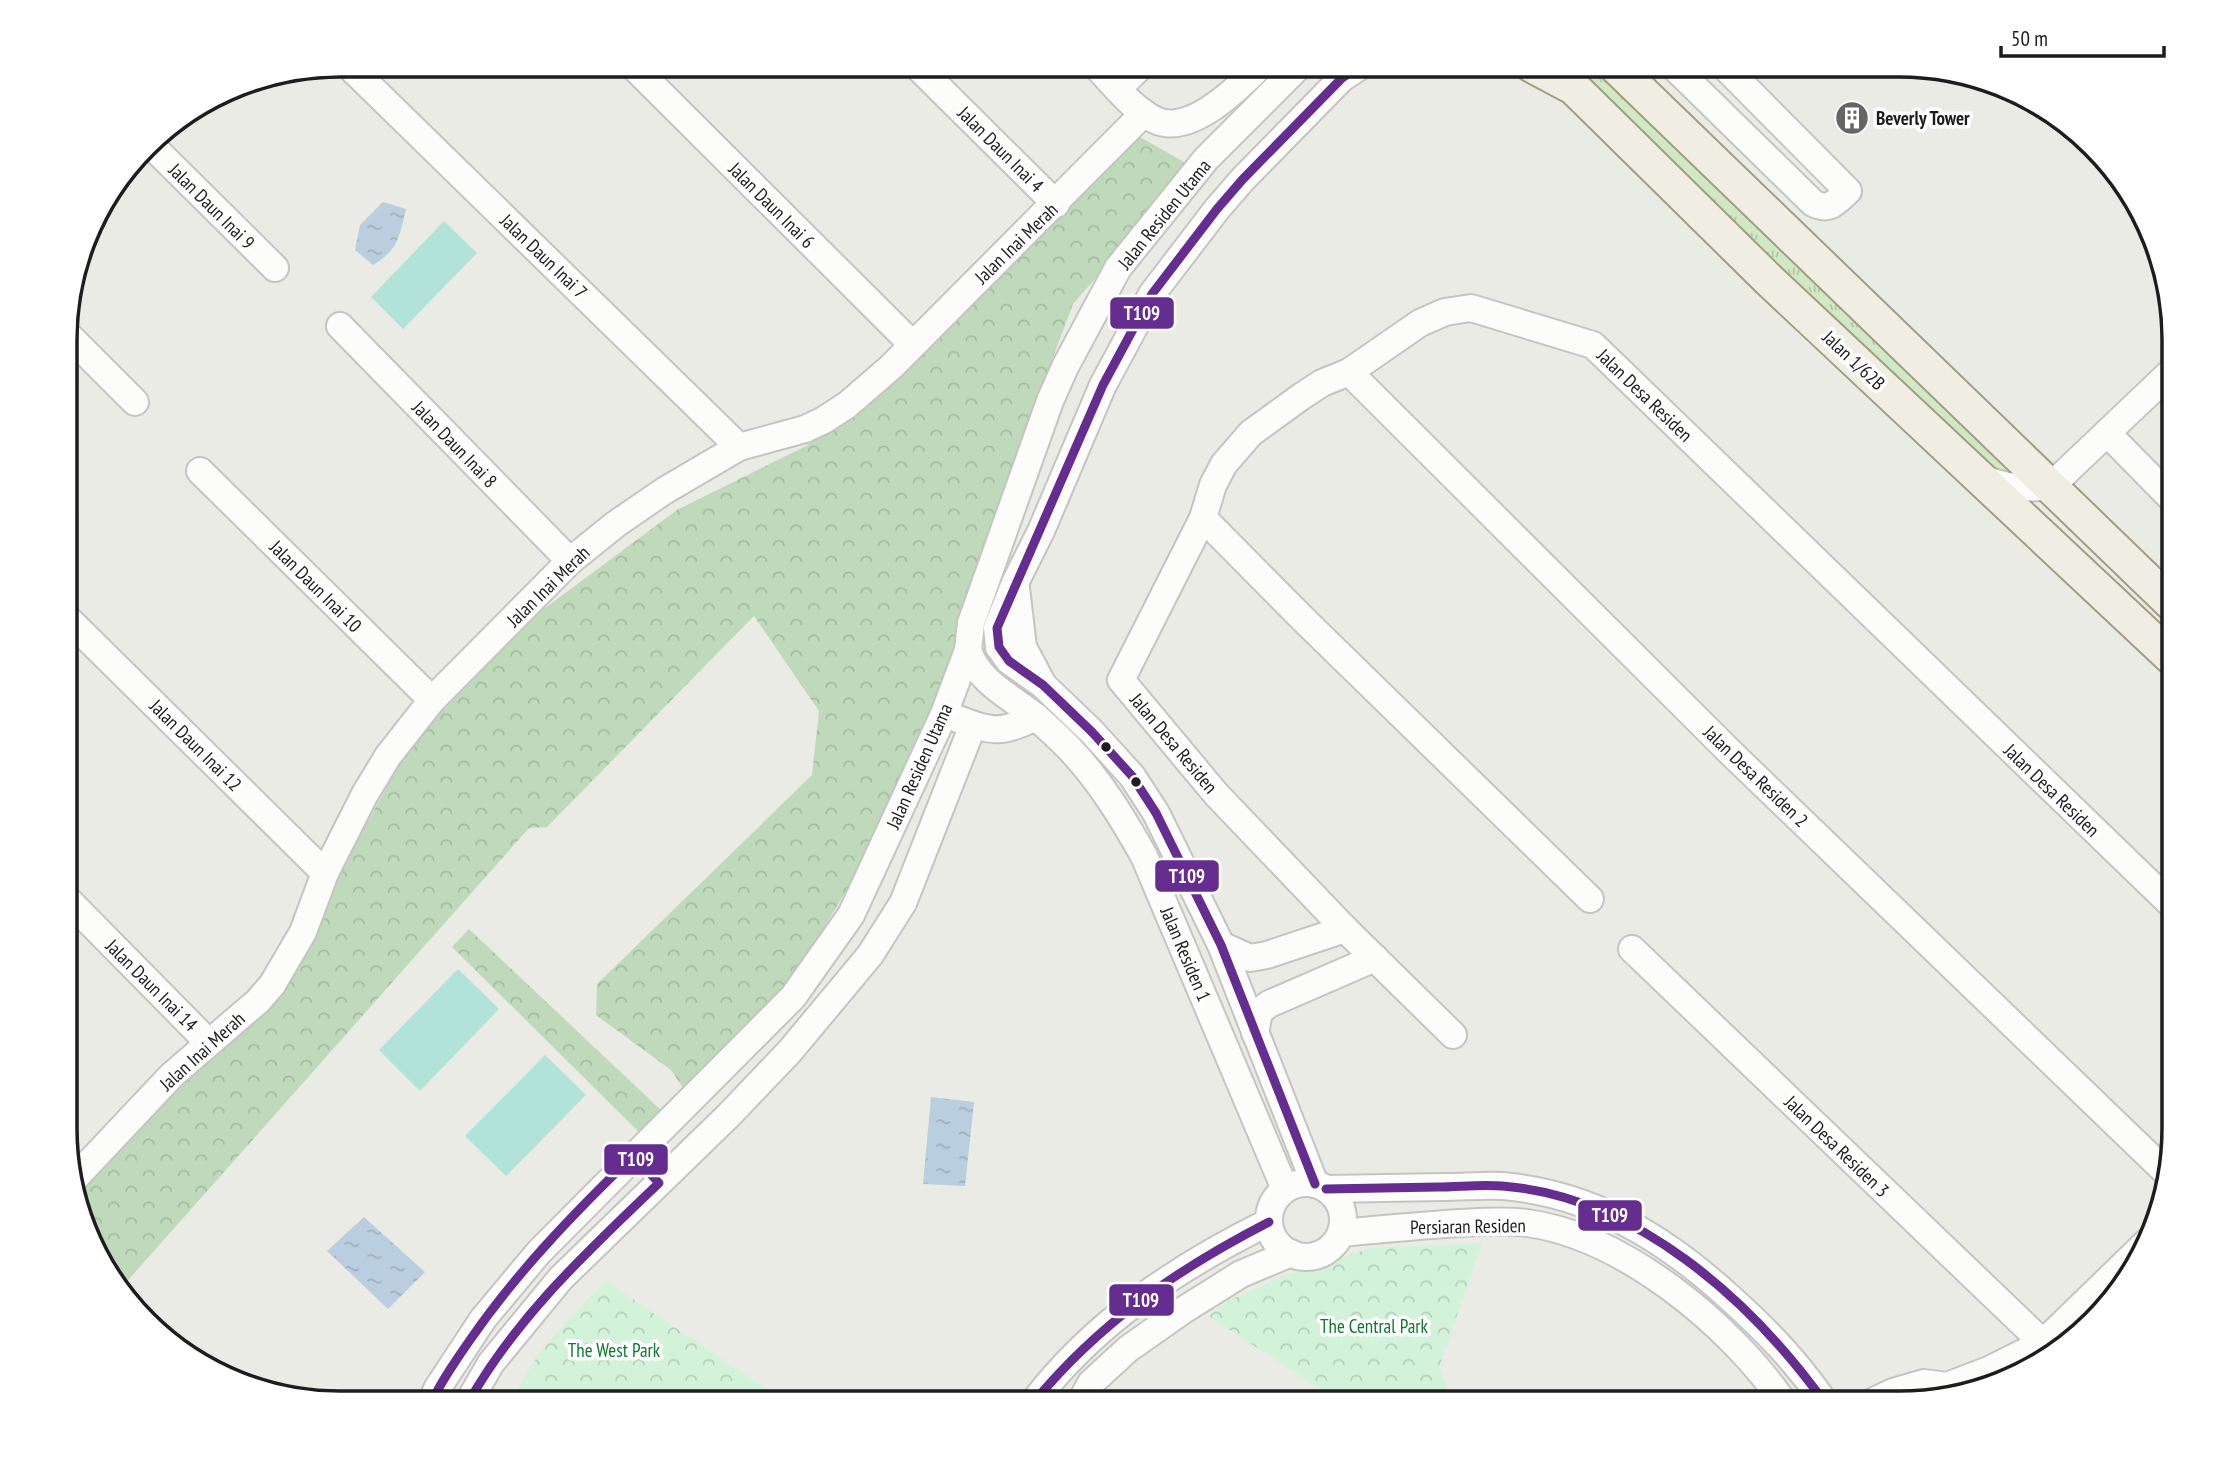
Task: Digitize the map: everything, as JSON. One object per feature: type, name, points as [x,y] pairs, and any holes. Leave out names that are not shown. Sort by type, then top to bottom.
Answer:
[{"type":"main road","name":"Jalan 1/62B","points":[[1553,77],[1574,88],[1760,271],[2162,649]]},
{"type":"main road","points":[[1626,77],[2162,595]]},
{"type":"street","name":"Jalan Daun Inai 7","points":[[360,77],[739,447]]},
{"type":"street","name":"Jalan Daun Inai 6","points":[[644,77],[912,344]]},
{"type":"street","name":"Jalan Daun Inai 4","points":[[928,77],[1056,204]]},
{"type":"street","points":[[1107,77],[1144,113],[1157,121],[1171,124],[1198,116],[1232,93],[1249,77]]},
{"type":"street","points":[[1118,88],[1129,77]]},
{"type":"street","name":"Jalan Residen Utama","points":[[437,1391],[483,1319],[539,1252],[793,997],[851,915],[944,714],[968,650],[971,623],[1050,401],[1065,367],[1118,268],[1206,159],[1288,77]]},
{"type":"street","name":"Jalan Residen Utama","points":[[999,647],[998,628],[1015,583],[1041,531],[1103,385],[1152,294],[1217,208],[1344,77]]},
{"type":"street","points":[[1684,77],[1813,204],[1821,208],[1832,206],[1848,191],[1735,77]]},
{"type":"street","name":"Jalan Inai Merah","points":[[81,1172],[172,1075],[250,1008],[272,985],[303,932],[325,873],[382,765],[432,700],[570,561],[645,503],[739,447],[805,429],[847,405],[872,385],[1056,204],[1144,113]]},
{"type":"street","name":"Jalan Daun Inai 9","points":[[157,151],[275,268]]},
{"type":"street","name":"Jalan Desa Residen","points":[[1453,1035],[1345,929],[1216,794],[1121,680],[1202,518],[1213,485],[1224,464],[1251,433],[1322,383],[1349,372],[1420,323],[1445,312],[1471,308],[1593,345],[2162,896]]},
{"type":"street","name":"Jalan Daun Inai 8","points":[[340,326],[570,561]]},
{"type":"street","points":[[77,344],[135,402]]},
{"type":"street","name":"Jalan Desa Residen 2","points":[[1349,372],[1731,752],[2159,1166]]},
{"type":"street","points":[[1975,475],[1999,486],[2050,486],[2162,381]]},
{"type":"street","points":[[2108,434],[2162,489]]},
{"type":"street","name":"Jalan Daun Inai 10","points":[[200,471],[432,700]]},
{"type":"street","points":[[1202,518],[1590,899]]},
{"type":"street","points":[[1015,583],[1023,647],[1043,685]]},
{"type":"street","name":"Jalan Daun Inai 12","points":[[77,628],[325,873]]},
{"type":"street","points":[[968,650],[999,647]]},
{"type":"street","name":"Jalan Residen 1","points":[[999,647],[1009,661],[1043,685],[1092,732],[1132,776],[1161,824],[1221,945],[1255,1033],[1321,1186]]},
{"type":"street","name":"Jalan Residen 1","points":[[968,650],[972,662],[981,674],[998,690],[1036,717],[1089,771],[1109,798],[1144,856],[1285,1189]]},
{"type":"street","points":[[944,714],[995,730],[1010,729],[1036,717]]},
{"type":"street","name":"Jalan Residen Utama","points":[[475,1391],[491,1363],[561,1278],[781,1061],[870,955],[903,903],[973,725]]},
{"type":"street","name":"Jalan Daun Inai 14","points":[[77,909],[208,1042]]},
{"type":"street","points":[[1221,945],[1250,958],[1345,929]]},
{"type":"street","name":"Jalan Desa Residen 3","points":[[1632,949],[2043,1343]]},
{"type":"street","points":[[1255,1033],[1259,1013],[1269,1004],[1376,958]]},
{"type":"street","points":[[1294,1185],[1321,1186],[1335,1197],[1341,1208],[1341,1233],[1335,1243],[1325,1251],[1315,1256],[1303,1256],[1291,1253],[1276,1240],[1269,1222],[1276,1198],[1285,1189],[1294,1185]]},
{"type":"street","name":"Persiaran Residen","points":[[1321,1186],[1501,1186],[1541,1192],[1601,1210],[1649,1234],[1694,1265],[1768,1332],[1798,1365],[1816,1391]]},
{"type":"street","name":"Persiaran Residen","points":[[1341,1233],[1494,1221],[1527,1223],[1556,1229],[1592,1242],[1672,1289],[1713,1322],[1751,1359],[1775,1391]]},
{"type":"street","points":[[1043,1391],[1067,1361],[1117,1316],[1185,1268],[1235,1238],[1269,1222]]},
{"type":"street","points":[[1087,1391],[1091,1383],[1128,1349],[1171,1318],[1241,1274],[1291,1253]]},
{"type":"street","points":[[1958,1384],[2043,1343],[2125,1264]]},
{"type":"street","points":[[1896,1391],[1924,1383],[1935,1389]]},
{"type":"green space","points":[[1581,77],[1609,77],[2019,474],[1985,465]]},
{"type":"green space","points":[[1140,137],[1193,167],[1073,304],[1037,400],[936,710],[854,878],[793,979],[643,1136],[452,947],[469,929],[662,1111],[685,1091],[671,1070],[596,1015],[597,984],[812,775],[819,711],[754,616],[547,827],[529,828],[127,1282],[97,1229],[83,1182],[321,909],[409,745],[537,614],[677,510],[806,446],[892,382]]},
{"type":"green space","name":"The Central Park","points":[[1482,1243],[1439,1368],[1448,1391],[1324,1391],[1208,1316],[1230,1300],[1286,1275],[1371,1248]]},
{"type":"green space","name":"The West Park","points":[[606,1281],[770,1391],[517,1391],[541,1351]]},
{"type":"shaded area","points":[[444,221],[477,253],[403,329],[371,297]]},
{"type":"shaded area","points":[[458,969],[499,1009],[420,1091],[379,1050]]},
{"type":"shaded area","points":[[545,1055],[586,1095],[506,1176],[465,1136]]},
{"type":"water","points":[[383,202],[406,209],[393,248],[373,265],[355,250],[360,225]]},
{"type":"water","points":[[931,1097],[974,1102],[965,1186],[923,1184]]},
{"type":"water","points":[[364,1217],[425,1272],[388,1309],[327,1251]]},
{"type":"transit line","name":"T109","points":[[1315,1184],[1221,945],[1156,813],[1132,776],[1092,732],[1043,685],[1009,661],[999,647],[997,628],[1103,385],[1152,294],[1243,179],[1344,77]]},
{"type":"transit line","name":"T109","points":[[437,1391],[507,1291],[568,1221],[633,1156],[659,1183],[580,1260],[531,1313],[475,1391]]},
{"type":"transit line","name":"T109","points":[[1326,1189],[1502,1186],[1551,1194],[1598,1210],[1643,1232],[1685,1259],[1725,1291],[1762,1327],[1816,1391]]},
{"type":"transit line","name":"T109","points":[[1044,1391],[1085,1347],[1141,1300],[1202,1259],[1269,1222]]},
{"type":"place","name":"Beverly Tower","points":[[1852,118]]}]
